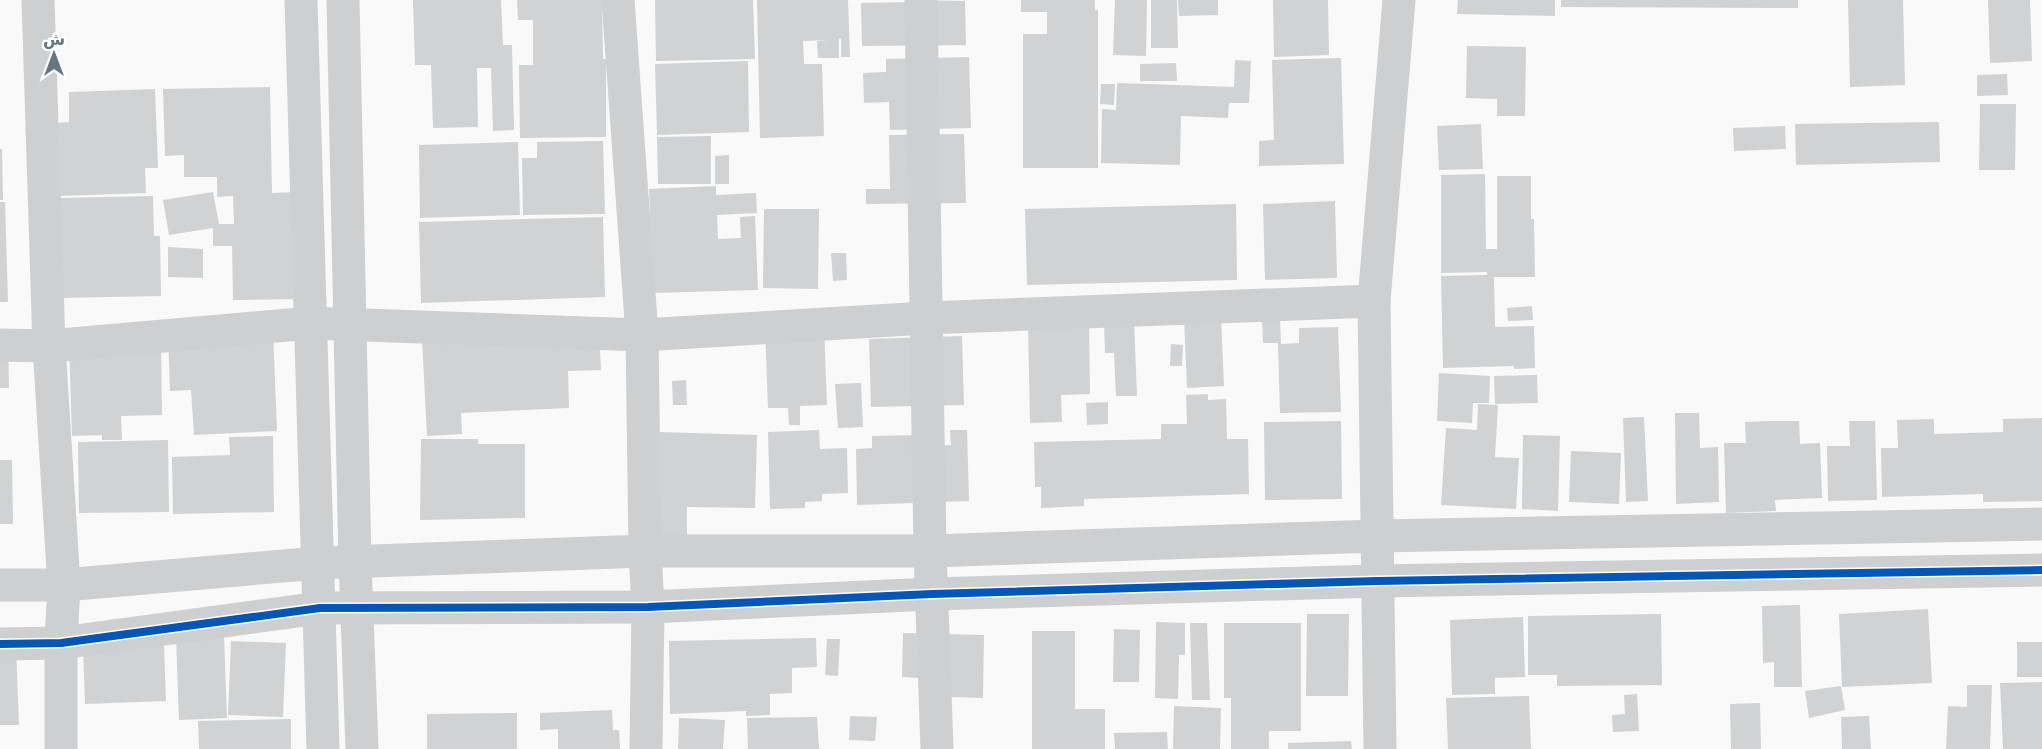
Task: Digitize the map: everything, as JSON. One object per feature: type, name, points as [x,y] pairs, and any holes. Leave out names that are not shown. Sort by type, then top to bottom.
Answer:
[{"type":"street","points":[[38,0],[49,346],[64,585],[61,643],[61,749]]},
{"type":"street","points":[[301,0],[323,749]]},
{"type":"street","points":[[343,0],[362,749]]},
{"type":"street","points":[[618,0],[642,335],[648,607],[646,749]]},
{"type":"street","points":[[921,0],[930,551],[937,749]]},
{"type":"street","points":[[1380,749],[1374,301],[1399,0]]},
{"type":"street","points":[[0,345],[49,346],[311,323],[642,335],[926,318],[1374,301]]},
{"type":"street","points":[[0,585],[64,585],[318,563],[645,551],[930,551],[1377,536],[2042,524]]},
{"type":"street","points":[[0,644],[61,643],[320,608],[648,607],[932,594],[1377,581],[2042,570]]},
{"type":"building","points":[[413,0],[501,0],[503,45],[512,45],[514,130],[493,131],[491,68],[477,68],[478,127],[433,128],[431,65],[415,65]]},
{"type":"building","points":[[517,0],[602,0],[603,59],[606,59],[606,137],[520,138],[519,65],[533,65],[533,20],[518,20]]},
{"type":"building","points":[[655,0],[753,0],[755,59],[656,61]]},
{"type":"building","points":[[757,0],[848,0],[850,57],[841,57],[841,39],[839,39],[839,58],[818,58],[817,41],[828,40],[803,41],[804,64],[822,64],[824,136],[760,138]]},
{"type":"building","points":[[912,0],[965,1],[966,45],[862,46],[861,3],[912,2]]},
{"type":"building","points":[[1021,0],[1095,0],[1095,10],[1098,10],[1098,168],[1023,168],[1023,34],[1047,34],[1047,12],[1021,12]]},
{"type":"building","points":[[1115,0],[1147,0],[1146,56],[1113,55]]},
{"type":"building","points":[[1151,0],[1177,0],[1178,48],[1151,48]]},
{"type":"building","points":[[1178,0],[1218,0],[1218,15],[1179,16]]},
{"type":"building","points":[[1273,0],[1328,0],[1329,55],[1274,57]]},
{"type":"building","points":[[1458,0],[1555,0],[1555,16],[1457,14]]},
{"type":"building","points":[[1561,0],[1798,0],[1798,8],[1561,7]]},
{"type":"building","points":[[1848,0],[1903,0],[1905,85],[1850,87]]},
{"type":"building","points":[[1988,0],[2030,0],[2032,61],[1990,63]]},
{"type":"building","points":[[1467,46],[1526,47],[1525,116],[1497,116],[1497,99],[1466,98]]},
{"type":"building","points":[[969,57],[971,128],[890,130],[889,102],[864,103],[863,73],[886,72],[886,59]]},
{"type":"building","points":[[1341,58],[1344,164],[1259,166],[1259,141],[1274,140],[1272,60]]},
{"type":"building","points":[[1235,60],[1251,61],[1249,103],[1229,103],[1228,118],[1181,116],[1180,165],[1101,163],[1102,109],[1116,110],[1117,83],[1234,87]]},
{"type":"building","points":[[748,61],[749,132],[657,135],[655,64]]},
{"type":"building","points":[[1176,63],[1177,81],[1140,81],[1140,64]]},
{"type":"building","points":[[2007,74],[2008,95],[1977,96],[1977,75]]},
{"type":"building","points":[[1101,84],[1115,84],[1114,105],[1100,104]]},
{"type":"building","points":[[270,87],[272,193],[298,192],[300,299],[233,300],[232,246],[213,246],[213,228],[169,235],[163,200],[213,192],[219,224],[234,224],[233,196],[217,197],[217,177],[184,177],[184,155],[165,156],[163,89]]},
{"type":"building","points":[[155,89],[158,168],[145,168],[146,193],[59,196],[56,123],[69,122],[69,92]]},
{"type":"building","points":[[1980,104],[2016,104],[2015,170],[1979,170]]},
{"type":"building","points":[[1939,122],[1940,162],[1796,165],[1795,124]]},
{"type":"building","points":[[1481,124],[1483,169],[1439,170],[1437,126]]},
{"type":"building","points":[[1785,126],[1786,149],[1734,151],[1733,128]]},
{"type":"building","points":[[964,134],[966,203],[866,204],[866,189],[890,189],[889,135]]},
{"type":"building","points":[[711,136],[711,184],[658,184],[657,137]]},
{"type":"building","points":[[603,141],[605,214],[523,215],[522,158],[537,158],[537,142]]},
{"type":"building","points":[[518,142],[520,215],[420,218],[419,145]]},
{"type":"building","points":[[0,149],[2,149],[3,200],[0,200]]},
{"type":"building","points":[[729,155],[729,184],[715,184],[715,156]]},
{"type":"building","points":[[1485,174],[1486,249],[1497,249],[1497,176],[1531,176],[1535,277],[1494,277],[1495,327],[1534,326],[1535,368],[1514,369],[1514,366],[1443,368],[1441,276],[1487,275],[1487,272],[1441,273],[1441,175]]},
{"type":"building","points":[[716,186],[716,195],[756,193],[757,213],[717,215],[718,239],[741,238],[740,217],[755,216],[758,290],[653,293],[649,189]]},
{"type":"building","points":[[153,196],[154,236],[160,236],[161,296],[60,298],[58,198]]},
{"type":"building","points":[[1335,201],[1337,278],[1265,280],[1263,204]]},
{"type":"building","points":[[0,202],[5,202],[8,302],[0,302]]},
{"type":"building","points":[[1236,204],[1237,280],[1027,285],[1025,209]]},
{"type":"building","points":[[764,209],[819,209],[818,289],[763,288]]},
{"type":"building","points":[[603,217],[605,297],[421,303],[419,222]]},
{"type":"building","points":[[168,247],[203,249],[203,278],[168,277]]},
{"type":"building","points":[[831,253],[846,253],[847,280],[833,281]]},
{"type":"building","points":[[1532,306],[1533,320],[1508,321],[1507,308]]},
{"type":"building","points":[[1221,317],[1224,386],[1187,388],[1184,319]]},
{"type":"building","points":[[1262,319],[1280,319],[1281,344],[1299,343],[1299,328],[1338,327],[1341,412],[1280,413],[1278,343],[1263,343]]},
{"type":"building","points":[[1134,320],[1137,396],[1116,396],[1114,353],[1105,353],[1104,321]]},
{"type":"building","points":[[1089,321],[1090,394],[1061,395],[1062,422],[1030,423],[1028,322]]},
{"type":"building","points":[[824,327],[827,405],[800,406],[800,425],[789,425],[788,408],[768,408],[765,328]]},
{"type":"building","points":[[273,331],[277,431],[194,435],[191,390],[170,391],[168,336]]},
{"type":"building","points":[[599,331],[601,370],[568,371],[569,408],[461,413],[462,434],[427,436],[422,339]]},
{"type":"building","points":[[962,336],[964,405],[871,407],[869,339]]},
{"type":"building","points":[[0,339],[8,339],[9,388],[0,388]]},
{"type":"building","points":[[161,339],[162,415],[121,416],[122,440],[102,440],[102,435],[72,436],[69,342]]},
{"type":"building","points":[[1171,344],[1183,345],[1182,366],[1170,366]]},
{"type":"building","points":[[1439,373],[1490,376],[1489,403],[1473,403],[1472,423],[1437,421]]},
{"type":"building","points":[[1537,375],[1538,403],[1495,404],[1494,376]]},
{"type":"building","points":[[686,380],[687,405],[673,405],[672,381]]},
{"type":"building","points":[[861,383],[863,427],[838,428],[835,384]]},
{"type":"building","points":[[1208,394],[1208,400],[1226,399],[1227,439],[1248,439],[1249,494],[1084,499],[1084,506],[1041,508],[1041,487],[1035,487],[1034,442],[1161,439],[1161,424],[1187,424],[1186,395]]},
{"type":"building","points":[[1108,402],[1108,424],[1087,425],[1086,403]]},
{"type":"building","points":[[1478,404],[1498,405],[1495,457],[1519,458],[1516,509],[1441,505],[1446,428],[1477,430]]},
{"type":"building","points":[[1675,413],[1699,413],[1700,448],[1718,447],[1719,502],[1676,504]]},
{"type":"building","points":[[1644,417],[1648,501],[1626,502],[1623,418]]},
{"type":"building","points":[[2042,418],[2042,501],[1983,502],[1983,494],[1882,497],[1881,448],[1898,448],[1897,420],[1934,419],[1934,434],[2003,432],[2003,419]]},
{"type":"building","points":[[1341,421],[1342,499],[1265,500],[1264,422]]},
{"type":"building","points":[[1799,421],[1800,444],[1820,443],[1822,498],[1775,500],[1776,511],[1726,513],[1724,443],[1746,443],[1745,422]]},
{"type":"building","points":[[1849,421],[1875,421],[1877,500],[1828,501],[1827,446],[1850,446]]},
{"type":"building","points":[[819,430],[820,449],[847,448],[848,493],[822,494],[822,501],[805,502],[805,508],[770,509],[768,432]]},
{"type":"building","points":[[950,430],[967,430],[969,501],[857,505],[856,449],[872,448],[872,436],[920,435],[921,446],[951,445]]},
{"type":"building","points":[[660,432],[757,435],[755,508],[687,507],[687,536],[657,535]]},
{"type":"building","points":[[1523,435],[1560,436],[1558,511],[1522,509]]},
{"type":"building","points":[[273,436],[274,512],[173,514],[172,457],[230,455],[229,437]]},
{"type":"building","points":[[421,439],[478,439],[478,444],[525,444],[525,518],[420,520]]},
{"type":"building","points":[[168,440],[169,512],[79,513],[78,442]]},
{"type":"building","points":[[1571,451],[1621,453],[1619,504],[1569,502]]},
{"type":"building","points":[[0,460],[12,460],[13,524],[0,524]]},
{"type":"building","points":[[1800,605],[1802,687],[1774,687],[1774,662],[1763,663],[1762,606]]},
{"type":"building","points":[[1928,609],[1932,683],[1842,687],[1839,614]]},
{"type":"building","points":[[1307,614],[1349,614],[1348,696],[1306,696]]},
{"type":"building","points":[[1661,614],[1662,685],[1557,686],[1557,675],[1528,675],[1528,616]]},
{"type":"building","points":[[1523,617],[1525,677],[1495,678],[1495,694],[1452,695],[1450,620]]},
{"type":"building","points":[[1156,622],[1185,623],[1185,655],[1179,655],[1178,699],[1155,698]]},
{"type":"building","points":[[1190,623],[1207,623],[1210,700],[1192,700]]},
{"type":"building","points":[[1224,623],[1301,623],[1301,731],[1269,731],[1269,749],[1231,749],[1231,698],[1224,698]]},
{"type":"building","points":[[1114,629],[1140,630],[1139,682],[1113,682]]},
{"type":"building","points":[[1032,631],[1075,631],[1075,709],[1105,709],[1105,749],[1032,749]]},
{"type":"building","points":[[903,633],[984,635],[983,698],[919,696],[919,678],[902,677]]},
{"type":"building","points":[[224,636],[227,718],[179,720],[176,637]]},
{"type":"building","points":[[816,638],[817,667],[792,668],[792,693],[770,694],[770,715],[746,716],[746,711],[670,714],[669,641]]},
{"type":"building","points":[[827,639],[840,639],[838,676],[825,675]]},
{"type":"building","points":[[231,641],[286,643],[283,717],[228,715]]},
{"type":"building","points":[[2017,642],[2042,642],[2042,677],[2017,677]]},
{"type":"building","points":[[164,645],[166,701],[85,704],[83,647]]},
{"type":"building","points":[[16,646],[19,725],[0,725],[0,647]]},
{"type":"building","points":[[2042,682],[2042,749],[2003,749],[2000,683]]},
{"type":"building","points":[[1967,685],[1992,685],[1990,749],[1946,749],[1948,706],[1967,707]]},
{"type":"building","points":[[1841,686],[1845,710],[1809,718],[1805,691]]},
{"type":"building","points":[[1637,694],[1639,731],[1613,732],[1612,715],[1625,714],[1624,695]]},
{"type":"building","points":[[1529,696],[1531,749],[1448,749],[1446,698]]},
{"type":"building","points":[[1760,703],[1761,749],[1731,749],[1730,704]]},
{"type":"building","points":[[1174,706],[1221,708],[1220,749],[1173,749]]},
{"type":"building","points":[[612,710],[613,730],[619,730],[620,749],[558,749],[558,729],[540,730],[540,713]]},
{"type":"building","points":[[517,713],[517,749],[427,749],[427,714]]},
{"type":"building","points":[[850,716],[877,717],[875,741],[849,740]]},
{"type":"building","points":[[1869,716],[1871,749],[1842,749],[1841,717]]},
{"type":"building","points":[[817,717],[819,749],[748,749],[747,718]]},
{"type":"building","points":[[679,718],[725,720],[723,749],[678,749]]},
{"type":"building","points":[[291,719],[291,749],[199,749],[198,721]]},
{"type":"building","points":[[1167,732],[1168,749],[1115,749],[1114,733]]},
{"type":"building","points":[[1351,741],[1352,749],[1288,749],[1288,743]]},
{"type":"cycle path","points":[[0,644],[61,643],[320,608],[648,607],[932,594],[1377,581],[2042,570]]}]
